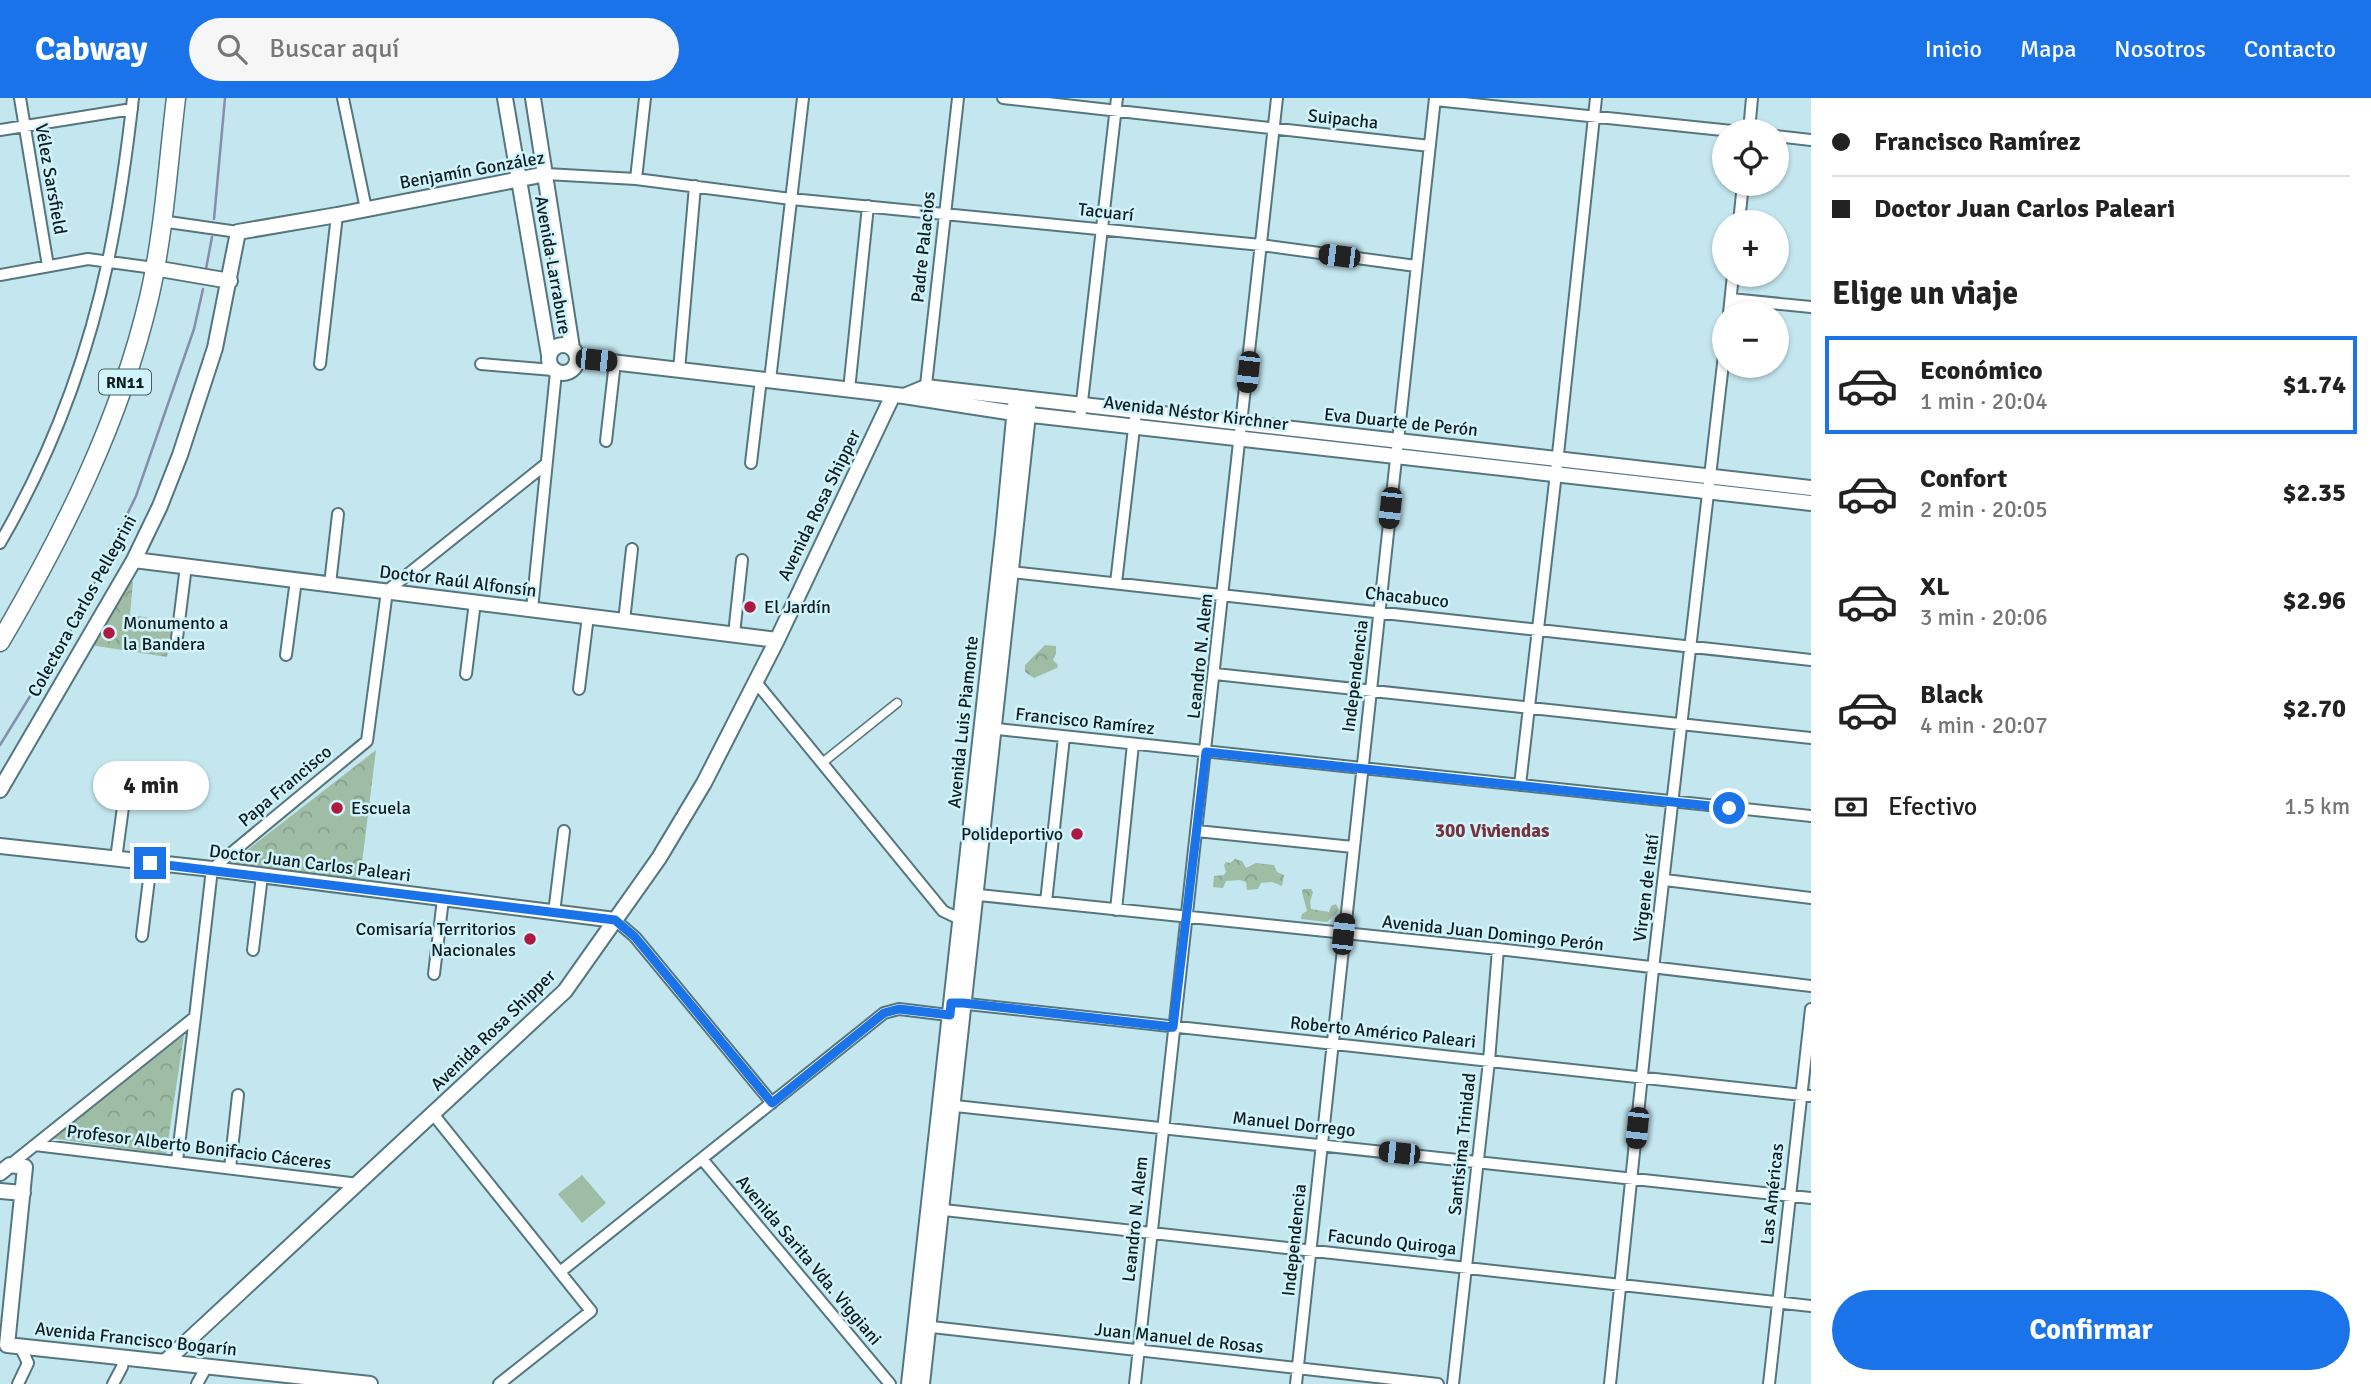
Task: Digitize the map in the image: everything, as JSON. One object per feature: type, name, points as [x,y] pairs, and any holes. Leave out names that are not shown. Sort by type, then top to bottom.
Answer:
[{"type":"highway","name":"RN11","points":[[0,642],[68,521],[115,412],[134,354],[154,268],[176,98]]},
{"type":"street","name":"Vélez Sarsfield","points":[[20,98],[48,266]]},
{"type":"street","points":[[343,98],[366,209]]},
{"type":"street","name":"Avenida Larrabure","points":[[505,98],[553,366]]},
{"type":"street","name":"Avenida Larrabure","points":[[533,98],[575,353]]},
{"type":"street","points":[[636,179],[645,98]]},
{"type":"street","points":[[751,463],[791,199],[803,98]]},
{"type":"street","name":"Padre Palacios","points":[[925,394],[958,98]]},
{"type":"street","name":"Suipacha","points":[[1003,98],[1430,146]]},
{"type":"street","points":[[1081,412],[1117,98]]},
{"type":"street","name":"Leandro N. Alem","points":[[1135,1384],[1278,98]]},
{"type":"street","points":[[1520,785],[1596,98]]},
{"type":"street","points":[[1750,119],[1752,98]]},
{"type":"street","points":[[1435,99],[1508,103],[1594,117],[1712,129]]},
{"type":"street","name":"Independencia","points":[[1296,1384],[1435,99]]},
{"type":"street","points":[[0,130],[133,104],[108,261],[87,342],[52,439],[0,543]]},
{"type":"street","points":[[1789,137],[1811,140]]},
{"type":"street","name":"Benjamín González","points":[[161,221],[238,232],[546,174],[636,179],[791,199]]},
{"type":"street","points":[[679,370],[695,186]]},
{"type":"street","name":"Tacuarí","points":[[791,199],[1261,245],[1416,266]]},
{"type":"street","points":[[849,390],[867,206]]},
{"type":"street","points":[[320,364],[337,215]]},
{"type":"street","name":"Colectora Carlos Pellegrini","points":[[0,790],[134,560],[160,506],[215,348],[238,232]]},
{"type":"street","points":[[0,275],[88,259],[230,281]]},
{"type":"street","points":[[1732,287],[1731,299],[1811,307]]},
{"type":"street","points":[[532,609],[553,366],[559,345],[575,353],[615,362],[899,396]]},
{"type":"street","points":[[481,364],[553,366],[564,374],[572,370],[575,353]]},
{"type":"street","points":[[606,441],[615,362]]},
{"type":"street","name":"Virgen de Itatí","points":[[1610,1384],[1653,969],[1721,378]]},
{"type":"street","name":"Eva Duarte de Perón","points":[[899,396],[925,394],[1022,398],[1081,412],[1136,419],[1709,484],[1811,488]]},
{"type":"street","name":"Avenida Néstor Kirchner","points":[[925,394],[1021,414],[1081,412]]},
{"type":"street","name":"Avenida Rosa Shipper","points":[[165,1362],[561,996],[679,826],[704,783],[899,396]]},
{"type":"street","name":"Avenida Luis Piamonte","points":[[922,1384],[922,1326],[1022,398]]},
{"type":"street","points":[[1116,583],[1136,419]]},
{"type":"street","points":[[387,591],[546,464]]},
{"type":"street","points":[[1709,484],[1811,503]]},
{"type":"street","points":[[330,584],[338,514]]},
{"type":"street","points":[[624,621],[632,549]]},
{"type":"street","points":[[734,634],[742,559]]},
{"type":"street","name":"Doctor Raúl Alfonsín","points":[[134,560],[777,640]]},
{"type":"street","points":[[177,638],[186,566]]},
{"type":"street","name":"Chacabuco","points":[[1004,571],[1811,660]]},
{"type":"street","points":[[286,656],[296,580]]},
{"type":"street","name":"Papa Francisco","points":[[212,869],[367,741],[387,591]]},
{"type":"street","points":[[466,674],[475,602]]},
{"type":"street","points":[[579,689],[588,616]]},
{"type":"street","points":[[1215,674],[1811,738]]},
{"type":"street","points":[[755,681],[943,911],[966,922]]},
{"type":"street","points":[[822,763],[897,703]]},
{"type":"street","name":"Francisco Ramírez","points":[[987,728],[1811,816]]},
{"type":"street","points":[[1046,902],[1064,737]]},
{"type":"street","points":[[1116,910],[1133,744]]},
{"type":"street","points":[[116,859],[126,785]]},
{"type":"street","points":[[554,914],[564,831]]},
{"type":"street","points":[[1197,831],[1353,847]]},
{"type":"street","name":"Doctor Juan Carlos Paleari","points":[[0,846],[212,869],[615,920]]},
{"type":"street","points":[[142,936],[150,863]]},
{"type":"street","points":[[177,1161],[212,869]]},
{"type":"street","points":[[253,950],[262,876]]},
{"type":"street","points":[[1665,880],[1811,898]]},
{"type":"street","name":"Avenida Juan Domingo Perón","points":[[969,894],[1498,949],[1811,986]]},
{"type":"street","points":[[434,974],[443,899]]},
{"type":"street","points":[[615,920],[635,937],[772,1103]]},
{"type":"street","name":"Santisima Trinidad","points":[[1453,1384],[1489,1061],[1498,949]]},
{"type":"street","name":"Roberto Américo Paleari","points":[[560,1272],[884,1013],[899,1009],[956,1009],[1173,1027],[1806,1095]]},
{"type":"street","name":"Las Américas","points":[[1769,1384],[1790,1196],[1806,1095],[1811,1009]]},
{"type":"street","points":[[5,1169],[195,1017]]},
{"type":"street","points":[[230,1168],[239,1095]]},
{"type":"street","name":"Manuel Dorrego","points":[[946,1105],[1811,1198]]},
{"type":"street","points":[[433,1114],[591,1311],[499,1384]]},
{"type":"street","points":[[5,1169],[25,1167],[31,1148]]},
{"type":"street","name":"Profesor Alberto Bonifacio Cáceres","points":[[31,1148],[177,1161],[359,1184]]},
{"type":"street","name":"Avenida Sarita Vda. Viggiani","points":[[702,1159],[890,1384]]},
{"type":"street","name":"Avenida Francisco Bogarín","points":[[25,1167],[9,1345],[370,1384]]},
{"type":"street","points":[[0,1191],[23,1194]]},
{"type":"street","name":"Facundo Quiroga","points":[[934,1209],[1811,1306]]},
{"type":"street","name":"Avenida Luis Piamonte","points":[[909,1384],[922,1326]]},
{"type":"street","name":"Juan Manuel de Rosas","points":[[922,1326],[1438,1384]]},
{"type":"street","points":[[9,1345],[27,1363],[18,1384]]},
{"type":"street","points":[[113,1384],[124,1357]]},
{"type":"street","points":[[197,1384],[207,1366]]},
{"type":"green space","points":[[127,578],[133,582],[130,615],[172,621],[167,657],[90,645]]},
{"type":"green space","points":[[1045,645],[1056,646],[1053,660],[1058,665],[1057,668],[1034,678],[1025,672],[1025,665]]},
{"type":"green space","points":[[376,750],[360,879],[228,865]]},
{"type":"green space","points":[[323,799],[354,802],[353,820],[321,817]]},
{"type":"green space","points":[[1235,859],[1242,861],[1246,868],[1256,863],[1274,865],[1277,872],[1284,875],[1282,886],[1272,882],[1261,883],[1258,889],[1247,890],[1246,882],[1240,880],[1226,881],[1223,888],[1213,887],[1214,876],[1224,875],[1226,862],[1230,863]]},
{"type":"green space","points":[[1303,889],[1311,889],[1313,892],[1311,909],[1329,912],[1331,906],[1336,904],[1339,910],[1327,922],[1301,919],[1302,914],[1307,911]]},
{"type":"green space","points":[[184,1035],[166,1154],[50,1138]]},
{"type":"green space","points":[[582,1175],[606,1203],[582,1223],[558,1194]]},
{"type":"waterway","points":[[214,219],[225,98]]},
{"type":"waterway","points":[[206,269],[212,237]]},
{"type":"waterway","points":[[0,745],[74,625],[136,496],[194,329],[203,289]]},
{"type":"place","name":"El Jardín","points":[[750,607]]},
{"type":"place","name":"Monumento a la Bandera","points":[[109,633]]},
{"type":"place","name":"Escuela","points":[[337,808]]},
{"type":"place","name":"Polideportivo","points":[[1077,834]]},
{"type":"place","name":"Comisaría Territorios Nacionales","points":[[530,939]]},
{"type":"district","name":"300 Viviendas","points":[[1492,830]]},
{"type":"route","points":[[150,863],[615,920],[635,937],[772,1103],[884,1013],[899,1009],[950,1015],[951,1003],[963,1003],[1173,1027],[1206,752],[1729,808]]}]
